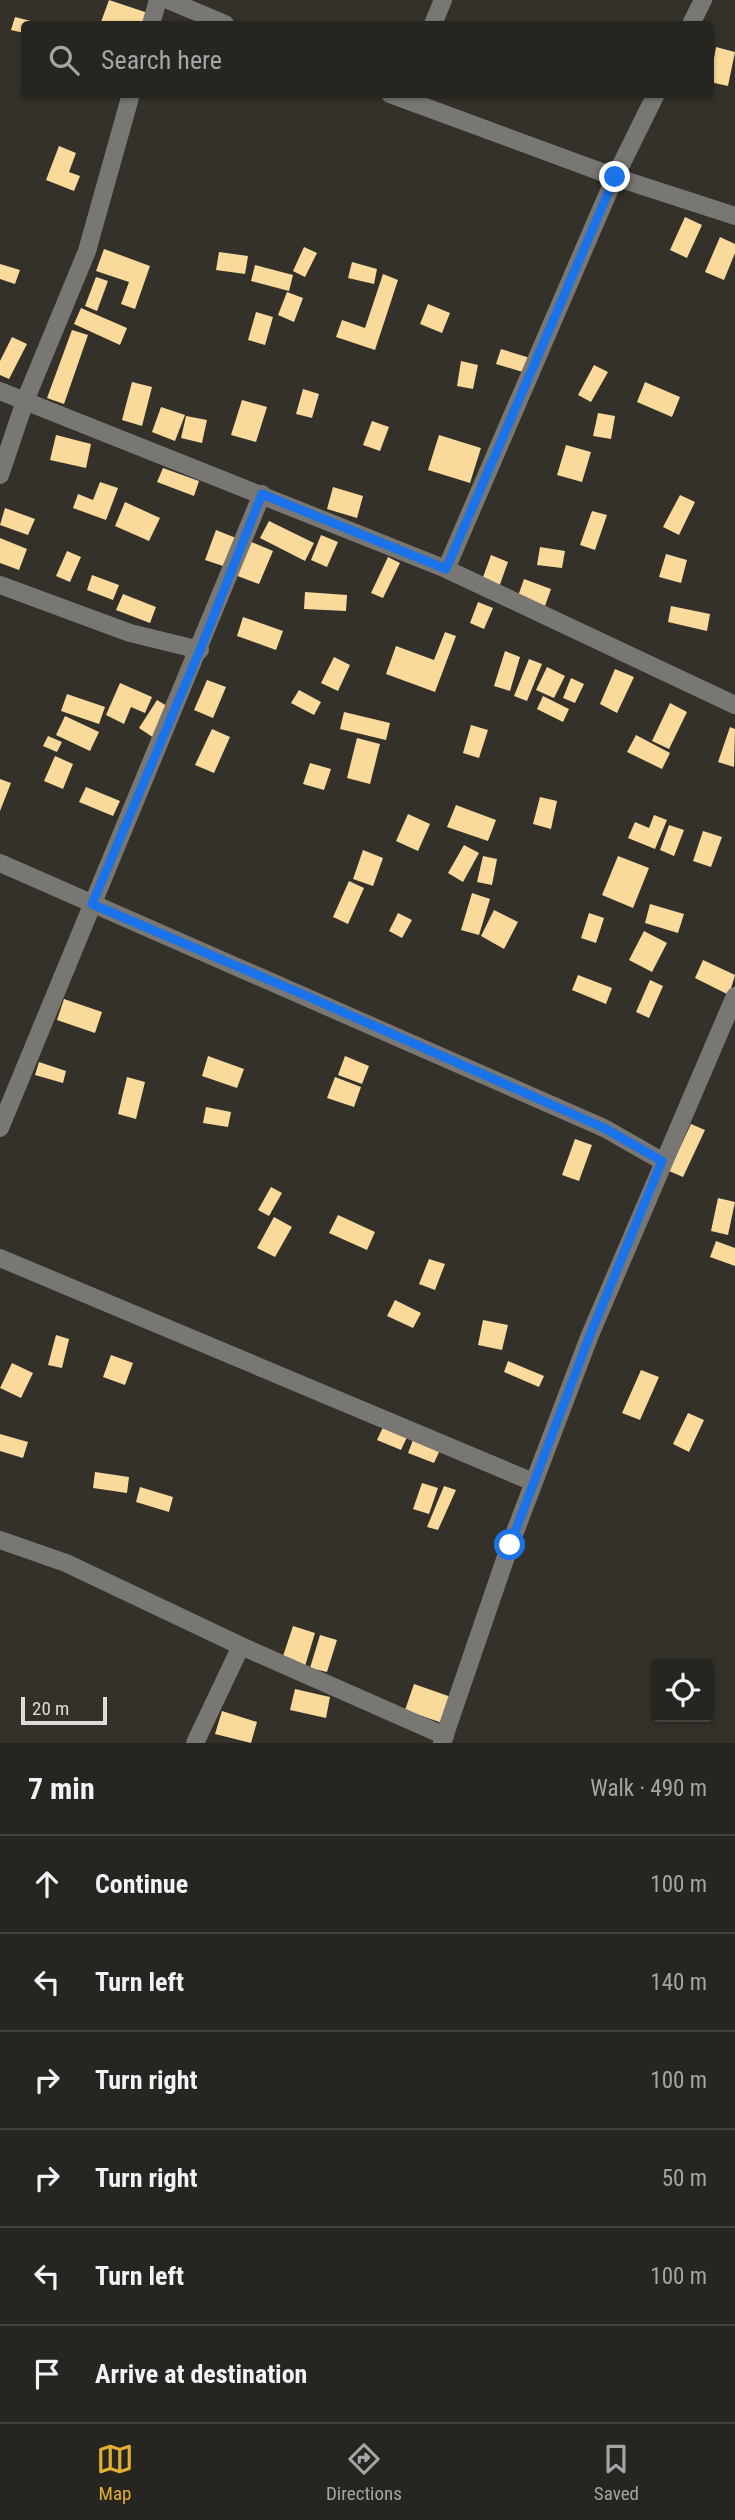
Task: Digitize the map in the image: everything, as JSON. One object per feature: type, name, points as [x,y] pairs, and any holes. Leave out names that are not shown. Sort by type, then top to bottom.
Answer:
[{"type":"street","points":[[152,21],[159,0]]},
{"type":"street","points":[[168,0],[218,21]]},
{"type":"street","points":[[434,21],[443,0]]},
{"type":"street","points":[[692,21],[703,0]]},
{"type":"street","points":[[0,475],[25,401],[86,251],[130,98]]},
{"type":"street","points":[[404,98],[615,177],[735,216]]},
{"type":"street","points":[[446,569],[615,177],[654,98]]},
{"type":"street","points":[[0,391],[446,569],[735,705]]},
{"type":"street","points":[[0,1128],[200,650],[262,494]]},
{"type":"street","points":[[0,585],[130,633],[200,650]]},
{"type":"street","points":[[0,863],[604,1128],[662,1161]]},
{"type":"street","points":[[0,1540],[66,1563],[443,1740],[533,1482],[662,1161],[735,996]]},
{"type":"street","points":[[0,1258],[533,1482]]},
{"type":"street","points":[[195,1743],[241,1646]]},
{"type":"building","points":[[109,0],[148,13],[144,21],[101,21]]},
{"type":"building","points":[[15,17],[31,21],[21,21],[21,32],[11,30]]},
{"type":"building","points":[[716,47],[735,52],[728,86],[714,83]]},
{"type":"building","points":[[59,146],[76,153],[69,172],[80,176],[74,191],[46,180]]},
{"type":"building","points":[[685,217],[702,225],[687,258],[670,250]]},
{"type":"building","points":[[720,237],[735,244],[735,253],[724,280],[705,272]]},
{"type":"building","points":[[304,247],[317,253],[305,277],[293,271]]},
{"type":"building","points":[[104,249],[150,266],[135,309],[121,304],[129,282],[96,271]]},
{"type":"building","points":[[219,252],[248,256],[245,274],[216,270]]},
{"type":"building","points":[[352,262],[377,269],[374,284],[348,278]]},
{"type":"building","points":[[0,264],[20,270],[15,284],[0,279]]},
{"type":"building","points":[[255,265],[293,275],[289,291],[251,281]]},
{"type":"building","points":[[383,274],[398,280],[375,350],[336,337],[342,320],[365,328]]},
{"type":"building","points":[[96,277],[108,281],[97,311],[85,306]]},
{"type":"building","points":[[287,292],[303,298],[294,322],[278,315]]},
{"type":"building","points":[[428,304],[450,313],[442,333],[420,324]]},
{"type":"building","points":[[81,308],[127,328],[120,345],[74,324]]},
{"type":"building","points":[[256,312],[273,317],[265,345],[248,340]]},
{"type":"building","points":[[72,330],[88,335],[64,404],[47,398]]},
{"type":"building","points":[[12,337],[27,344],[9,379],[0,375],[0,361]]},
{"type":"building","points":[[501,349],[530,358],[526,373],[496,364]]},
{"type":"building","points":[[461,361],[478,365],[473,389],[457,386]]},
{"type":"building","points":[[594,365],[608,372],[591,402],[578,395]]},
{"type":"building","points":[[132,382],[152,387],[142,426],[122,420]]},
{"type":"building","points":[[645,382],[680,397],[672,417],[637,402]]},
{"type":"building","points":[[303,389],[319,394],[312,418],[296,414]]},
{"type":"building","points":[[242,400],[267,407],[256,442],[231,435]]},
{"type":"building","points":[[161,407],[185,415],[175,441],[152,432]]},
{"type":"building","points":[[598,413],[615,416],[611,439],[593,436]]},
{"type":"building","points":[[186,416],[207,420],[202,443],[181,438]]},
{"type":"building","points":[[372,421],[389,427],[380,451],[363,445]]},
{"type":"building","points":[[56,435],[91,444],[86,468],[50,460]]},
{"type":"building","points":[[439,435],[481,448],[470,483],[428,470]]},
{"type":"building","points":[[566,445],[591,452],[582,482],[557,475]]},
{"type":"building","points":[[163,468],[199,481],[194,496],[157,482]]},
{"type":"building","points":[[100,482],[118,488],[106,520],[73,508],[78,494],[93,500]]},
{"type":"building","points":[[333,487],[363,496],[357,518],[327,509]]},
{"type":"building","points":[[680,495],[695,502],[679,535],[663,527]]},
{"type":"building","points":[[125,502],[160,518],[149,541],[115,526]]},
{"type":"building","points":[[5,508],[35,519],[28,535],[0,525]]},
{"type":"building","points":[[592,511],[607,515],[595,550],[580,545]]},
{"type":"building","points":[[269,521],[314,543],[305,561],[260,538]]},
{"type":"building","points":[[216,530],[236,538],[226,567],[205,560]]},
{"type":"building","points":[[321,535],[338,542],[327,567],[311,560]]},
{"type":"building","points":[[0,538],[27,549],[19,570],[0,563]]},
{"type":"building","points":[[249,541],[273,551],[259,584],[235,575]]},
{"type":"building","points":[[540,547],[565,551],[562,568],[537,565]]},
{"type":"building","points":[[67,551],[81,557],[70,582],[56,576]]},
{"type":"building","points":[[666,554],[687,560],[681,583],[659,577]]},
{"type":"building","points":[[491,555],[508,562],[499,587],[482,580]]},
{"type":"building","points":[[388,557],[400,563],[383,598],[371,593]]},
{"type":"building","points":[[92,575],[119,585],[113,600],[87,590]]},
{"type":"building","points":[[524,579],[551,589],[545,606],[518,596]]},
{"type":"building","points":[[305,592],[347,595],[346,611],[304,609]]},
{"type":"building","points":[[123,594],[156,607],[150,623],[116,610]]},
{"type":"building","points":[[478,602],[493,608],[484,629],[470,623]]},
{"type":"building","points":[[671,606],[710,614],[707,631],[668,622]]},
{"type":"building","points":[[243,617],[283,631],[276,650],[237,636]]},
{"type":"building","points":[[445,632],[456,636],[435,692],[386,674],[396,646],[434,660]]},
{"type":"building","points":[[505,651],[520,657],[510,691],[494,686]]},
{"type":"building","points":[[334,657],[350,665],[338,691],[321,683]]},
{"type":"building","points":[[529,659],[542,664],[527,701],[514,696]]},
{"type":"building","points":[[547,667],[565,676],[554,698],[536,690]]},
{"type":"building","points":[[615,669],[634,677],[617,713],[600,704]]},
{"type":"building","points":[[571,678],[584,684],[575,703],[563,698]]},
{"type":"building","points":[[207,680],[226,687],[213,718],[194,710]]},
{"type":"building","points":[[120,683],[152,697],[145,713],[131,707],[124,724],[106,715]]},
{"type":"building","points":[[299,690],[321,702],[314,715],[291,703]]},
{"type":"building","points":[[67,694],[105,707],[99,724],[61,711]]},
{"type":"building","points":[[543,696],[569,709],[563,722],[537,709]]},
{"type":"building","points":[[157,700],[172,709],[154,738],[139,728]]},
{"type":"building","points":[[670,703],[687,712],[669,749],[652,741]]},
{"type":"building","points":[[344,712],[390,723],[386,740],[340,729]]},
{"type":"building","points":[[65,716],[99,732],[90,751],[56,735]]},
{"type":"building","points":[[471,725],[488,730],[479,758],[463,753]]},
{"type":"building","points":[[730,727],[735,729],[734,767],[718,762]]},
{"type":"building","points":[[212,729],[230,737],[214,773],[195,765]]},
{"type":"building","points":[[636,735],[670,753],[662,769],[627,752]]},
{"type":"building","points":[[48,736],[62,742],[57,752],[43,746]]},
{"type":"building","points":[[357,738],[380,744],[370,784],[347,778]]},
{"type":"building","points":[[55,756],[73,764],[63,789],[44,781]]},
{"type":"building","points":[[310,763],[331,769],[324,790],[303,784]]},
{"type":"building","points":[[0,779],[11,783],[0,811]]},
{"type":"building","points":[[86,787],[120,801],[113,816],[79,802]]},
{"type":"building","points":[[540,797],[557,801],[551,829],[533,824]]},
{"type":"building","points":[[456,805],[496,820],[488,841],[447,827]]},
{"type":"building","points":[[408,814],[430,824],[418,851],[396,841]]},
{"type":"building","points":[[654,815],[667,820],[655,849],[628,838],[635,822],[649,828]]},
{"type":"building","points":[[669,825],[684,830],[674,856],[660,850]]},
{"type":"building","points":[[703,831],[722,837],[711,867],[693,861]]},
{"type":"building","points":[[464,845],[479,853],[463,882],[448,873]]},
{"type":"building","points":[[363,850],[383,858],[373,886],[353,879]]},
{"type":"building","points":[[483,856],[497,859],[492,885],[477,882]]},
{"type":"building","points":[[618,856],[649,868],[633,908],[602,895]]},
{"type":"building","points":[[349,881],[364,888],[348,924],[333,917]]},
{"type":"building","points":[[472,893],[490,899],[479,935],[461,930]]},
{"type":"building","points":[[650,904],[684,914],[678,933],[645,923]]},
{"type":"building","points":[[494,910],[518,922],[504,949],[481,936]]},
{"type":"building","points":[[398,913],[412,920],[402,938],[389,931]]},
{"type":"building","points":[[589,913],[604,918],[596,943],[581,938]]},
{"type":"building","points":[[644,931],[667,943],[652,972],[629,960]]},
{"type":"building","points":[[703,960],[735,975],[729,995],[695,978]]},
{"type":"building","points":[[578,975],[612,988],[606,1004],[572,990]]},
{"type":"building","points":[[650,980],[663,986],[649,1018],[636,1012]]},
{"type":"building","points":[[64,999],[102,1012],[95,1033],[57,1020]]},
{"type":"building","points":[[208,1056],[244,1069],[237,1088],[202,1076]]},
{"type":"building","points":[[345,1056],[369,1066],[362,1084],[338,1075]]},
{"type":"building","points":[[39,1062],[66,1071],[63,1083],[35,1075]]},
{"type":"building","points":[[127,1077],[145,1082],[136,1119],[118,1114]]},
{"type":"building","points":[[335,1077],[361,1087],[354,1107],[327,1098]]},
{"type":"building","points":[[206,1107],[231,1112],[228,1127],[203,1123]]},
{"type":"building","points":[[691,1124],[705,1130],[683,1177],[669,1171]]},
{"type":"building","points":[[575,1139],[592,1145],[579,1181],[562,1175]]},
{"type":"building","points":[[271,1187],[282,1193],[269,1216],[258,1210]]},
{"type":"building","points":[[718,1198],[735,1202],[728,1235],[711,1231]]},
{"type":"building","points":[[338,1215],[375,1232],[367,1250],[329,1233]]},
{"type":"building","points":[[274,1217],[292,1227],[275,1257],[257,1248]]},
{"type":"building","points":[[716,1241],[735,1248],[735,1266],[710,1257]]},
{"type":"building","points":[[429,1259],[445,1264],[435,1290],[419,1284]]},
{"type":"building","points":[[395,1300],[421,1313],[413,1328],[387,1316]]},
{"type":"building","points":[[483,1320],[508,1325],[502,1350],[478,1345]]},
{"type":"building","points":[[56,1335],[69,1339],[62,1368],[48,1365]]},
{"type":"building","points":[[111,1355],[133,1363],[125,1385],[103,1377]]},
{"type":"building","points":[[508,1361],[544,1376],[539,1387],[504,1372]]},
{"type":"building","points":[[12,1363],[33,1373],[21,1398],[0,1388]]},
{"type":"building","points":[[641,1370],[659,1377],[640,1420],[622,1413]]},
{"type":"building","points":[[688,1413],[704,1420],[689,1452],[673,1444]]},
{"type":"building","points":[[384,1425],[408,1435],[401,1450],[377,1440]]},
{"type":"building","points":[[0,1434],[28,1442],[23,1458],[0,1451]]},
{"type":"building","points":[[413,1440],[440,1450],[434,1463],[408,1453]]},
{"type":"building","points":[[95,1472],[129,1477],[127,1493],[93,1488]]},
{"type":"building","points":[[422,1483],[438,1488],[429,1514],[413,1509]]},
{"type":"building","points":[[444,1486],[456,1490],[438,1530],[427,1527]]},
{"type":"building","points":[[140,1487],[173,1497],[169,1512],[136,1502]]},
{"type":"building","points":[[293,1626],[315,1633],[305,1666],[282,1659]]},
{"type":"building","points":[[320,1635],[337,1640],[327,1672],[310,1668]]},
{"type":"building","points":[[414,1684],[454,1698],[445,1724],[405,1710]]},
{"type":"building","points":[[295,1689],[330,1697],[326,1718],[290,1710]]},
{"type":"building","points":[[222,1711],[257,1722],[251,1743],[215,1734]]},
{"type":"route","points":[[510,1545],[590,1335],[662,1161],[604,1128],[92,904],[200,650],[262,494],[446,569],[615,177]]}]
